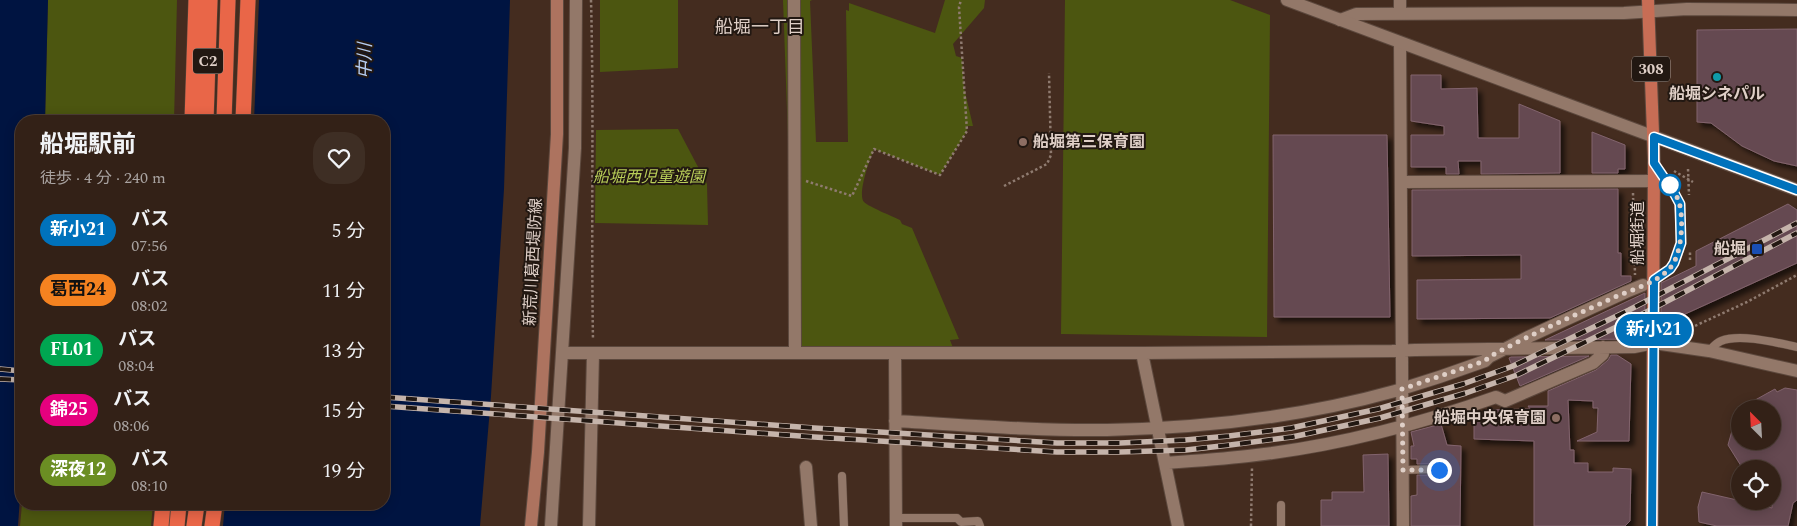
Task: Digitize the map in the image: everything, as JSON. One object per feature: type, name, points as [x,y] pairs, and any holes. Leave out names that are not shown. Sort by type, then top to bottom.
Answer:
[{"type":"highway","points":[[192,115],[196,0]]},
{"type":"highway","name":"C2","points":[[206,115],[210,0]]},
{"type":"highway","name":"C2","points":[[224,115],[228,0]]},
{"type":"highway","points":[[242,115],[248,0]]},
{"type":"highway","points":[[161,526],[162,510]]},
{"type":"highway","points":[[177,526],[178,510]]},
{"type":"highway","points":[[194,526],[196,510]]},
{"type":"highway","points":[[212,526],[214,510]]},
{"type":"main road","name":"新荒川葛西堤防線","points":[[532,526],[557,134],[557,0]]},
{"type":"main road","name":"船堀街道","points":[[1648,6],[1654,137],[1654,181],[1644,282],[1654,343],[1652,526]]},
{"type":"street","points":[[551,526],[575,148],[576,0]]},
{"type":"street","points":[[794,0],[795,353]]},
{"type":"street","points":[[1287,0],[1797,190]]},
{"type":"street","points":[[1400,0],[1400,14]]},
{"type":"street","points":[[1340,20],[1356,14],[1687,4],[1797,10]]},
{"type":"street","points":[[1400,43],[1403,526]]},
{"type":"street","points":[[1401,182],[1654,181]]},
{"type":"street","points":[[895,421],[1106,430],[1204,425],[1316,409],[1402,389],[1485,361],[1505,348],[1644,282]]},
{"type":"street","points":[[563,354],[1403,351],[1634,347],[1654,343],[1709,351],[1797,371]]},
{"type":"street","points":[[1165,463],[1252,456],[1316,446],[1403,426],[1496,397],[1505,401],[1594,363],[1603,354],[1603,347]]},
{"type":"street","points":[[895,353],[896,522]]},
{"type":"street","points":[[1142,353],[1178,526]]},
{"type":"street","points":[[589,526],[593,354]]},
{"type":"street","points":[[806,467],[811,526]]},
{"type":"lane","points":[[1644,282],[1670,269],[1681,243],[1678,199],[1654,163]]},
{"type":"lane","points":[[1709,351],[1717,343],[1732,338],[1760,340],[1797,347]]},
{"type":"lane","points":[[1403,470],[1439,470]]},
{"type":"lane","points":[[842,476],[844,526]]},
{"type":"lane","points":[[1281,505],[1281,526]]},
{"type":"lane","points":[[896,522],[957,518],[961,522],[978,522],[980,526]]},
{"type":"path","points":[[591,0],[593,73],[591,230],[593,354]]},
{"type":"path","points":[[795,178],[852,196],[874,149],[940,175],[966,131],[959,7],[961,0]]},
{"type":"path","points":[[1004,186],[1047,164],[1052,155],[1049,73]]},
{"type":"path","points":[[1674,171],[1693,182]]},
{"type":"path","points":[[1629,188],[1633,193],[1644,282]]},
{"type":"path","points":[[1688,318],[1686,330],[1747,302],[1797,275]]},
{"type":"path","points":[[1251,526],[1252,456]]},
{"type":"green space","points":[[48,0],[177,0],[174,115],[45,115]]},
{"type":"green space","points":[[600,0],[678,0],[678,68],[600,72]]},
{"type":"green space","points":[[783,0],[812,0],[810,1],[816,142],[848,142],[846,10],[849,11],[849,3],[935,33],[945,0],[985,0],[984,8],[953,44],[956,56],[962,58],[964,88],[973,126],[966,126],[967,131],[940,175],[874,149],[862,192],[864,202],[912,228],[959,339],[950,340],[955,353],[795,353],[798,141],[788,138]]},
{"type":"green space","points":[[1065,0],[1230,0],[1270,15],[1267,337],[1061,334]]},
{"type":"green space","name":"船堀西児童遊園","points":[[678,129],[707,184],[708,225],[595,223],[596,130]]},
{"type":"green space","points":[[21,510],[152,510],[151,526],[20,526]]},
{"type":"water","points":[[0,0],[48,0],[45,115],[15,115],[15,510],[19,510],[18,526],[0,526]]},
{"type":"water","name":"中川","points":[[259,0],[510,0],[504,189],[491,396],[480,526],[223,526],[224,510],[390,510],[390,115],[254,115]]},
{"type":"building","points":[[1797,29],[1797,166],[1774,161],[1742,146],[1711,123],[1697,122],[1697,30]]},
{"type":"building","points":[[1411,75],[1441,75],[1441,89],[1477,88],[1478,138],[1519,138],[1519,104],[1560,121],[1560,173],[1481,174],[1481,161],[1458,161],[1459,174],[1446,174],[1446,167],[1411,167],[1411,135],[1444,135],[1444,126],[1411,121]]},
{"type":"building","points":[[1592,132],[1625,145],[1625,169],[1618,169],[1618,173],[1592,173]]},
{"type":"building","points":[[1273,135],[1387,135],[1390,317],[1274,317]]},
{"type":"building","points":[[1618,189],[1618,253],[1621,253],[1621,276],[1631,276],[1631,281],[1550,318],[1417,319],[1417,280],[1521,279],[1521,255],[1412,256],[1412,190]]},
{"type":"building","points":[[1788,204],[1797,210],[1797,263],[1661,325],[1661,283],[1696,266],[1696,251]]},
{"type":"building","points":[[1645,293],[1645,333],[1632,339],[1545,340]]},
{"type":"building","points":[[1611,355],[1617,355],[1631,364],[1629,441],[1577,441],[1597,432],[1598,408],[1593,408],[1593,401],[1568,400],[1570,450],[1574,450],[1574,463],[1588,463],[1588,472],[1613,472],[1613,468],[1631,469],[1630,521],[1625,526],[1534,526],[1534,441],[1474,439],[1474,413],[1485,413],[1485,410],[1530,409],[1528,406],[1548,406],[1548,391],[1596,370]]},
{"type":"building","points":[[1589,356],[1520,386],[1509,358],[1511,357]]},
{"type":"building","points":[[1785,388],[1797,390],[1797,500],[1793,503],[1788,526],[1717,526],[1699,522],[1698,507],[1702,492],[1731,499],[1731,510],[1781,510],[1781,460],[1737,460],[1731,450],[1781,450],[1781,400],[1755,400],[1775,389],[1777,392]]},
{"type":"building","points":[[1441,424],[1447,445],[1461,446],[1460,526],[1411,526],[1411,496],[1417,495],[1417,475],[1440,475],[1445,469],[1441,464],[1417,464],[1417,459],[1411,459],[1411,446],[1414,446],[1411,432]]},
{"type":"building","points":[[1731,434],[1731,450],[1728,445]]},
{"type":"building","points":[[1388,454],[1389,526],[1321,526],[1321,500],[1332,500],[1332,492],[1364,492],[1363,455]]},
{"type":"railway","points":[[390,397],[814,428],[1057,443],[1120,443],[1229,436],[1291,428],[1378,409],[1463,384],[1513,366],[1629,310],[1797,223]]},
{"type":"railway","points":[[390,406],[814,437],[1057,452],[1186,450],[1230,445],[1292,437],[1380,418],[1466,393],[1517,375],[1633,319],[1797,233]]},
{"type":"railway","points":[[0,369],[15,370]]},
{"type":"railway","points":[[0,379],[15,380]]},
{"type":"bus line","name":"新小21","points":[[1652,526],[1654,280],[1670,269],[1678,256],[1681,243],[1680,204],[1654,163],[1654,137],[1797,190]]},
{"type":"place","name":"船堀シネパル","points":[[1717,77]]},
{"type":"place","name":"船堀第三保育園","points":[[1023,142]]},
{"type":"place","name":"船堀","points":[[1757,249]]},
{"type":"place","name":"船堀中央保育園","points":[[1556,418]]},
{"type":"district","name":"船堀一丁目","points":[[760,27]]},
{"type":"route","points":[[1439,470],[1403,470],[1402,389],[1485,361],[1489,357],[1526,338],[1654,280],[1670,269],[1678,256],[1681,243],[1680,204],[1670,185]]}]
